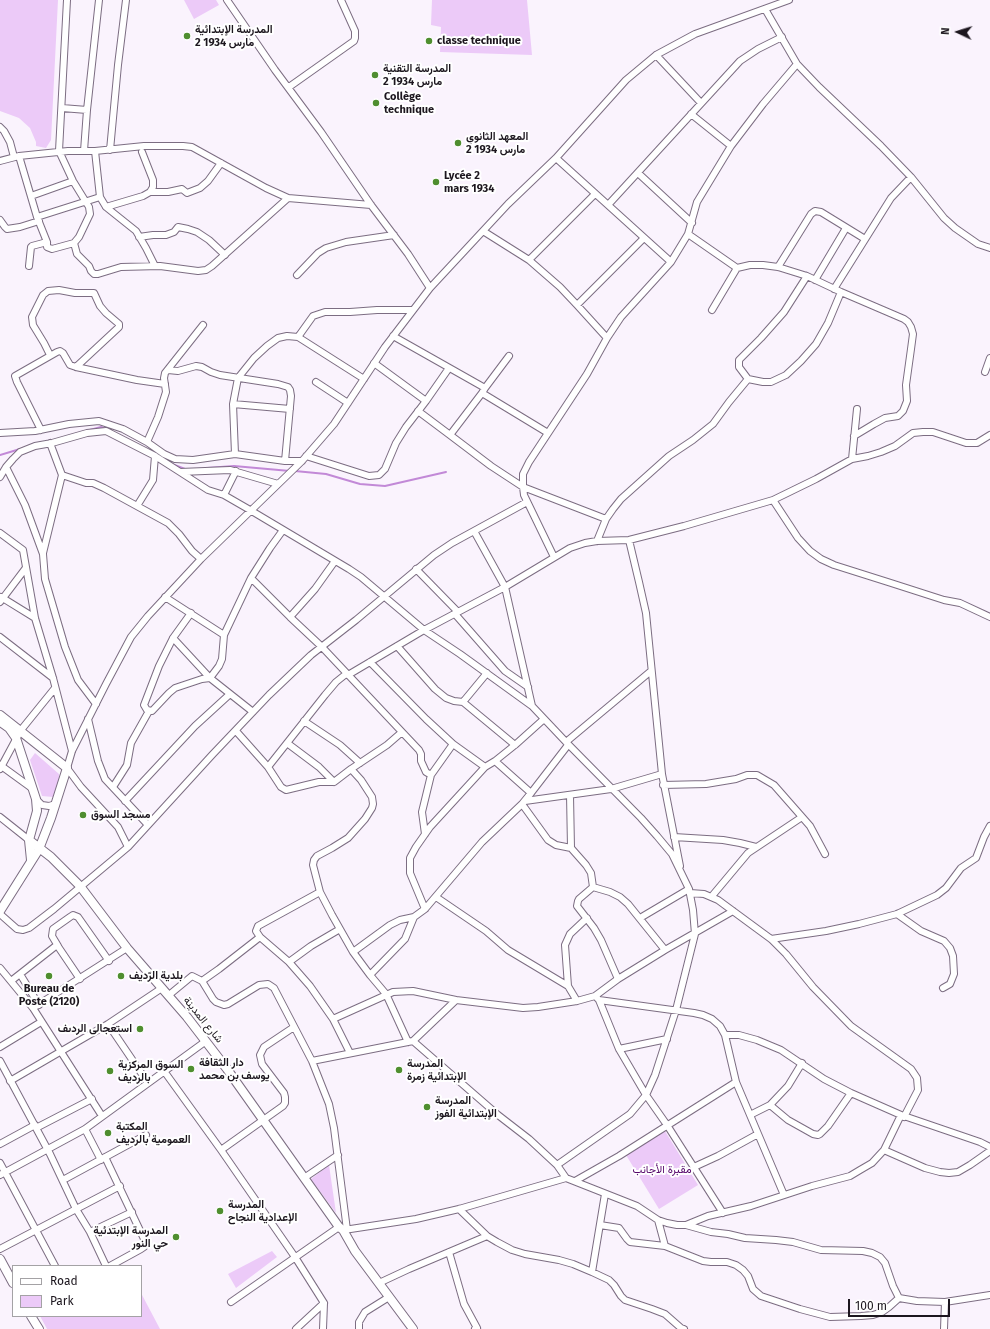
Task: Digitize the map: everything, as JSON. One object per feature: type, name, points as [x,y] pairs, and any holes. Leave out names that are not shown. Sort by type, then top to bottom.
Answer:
[{"type":"street","points":[[0,126],[17,157],[47,242],[46,247],[52,250],[74,243],[82,232],[90,214],[90,210],[59,151],[67,0]]},
{"type":"street","points":[[84,151],[99,0]]},
{"type":"street","points":[[110,150],[126,0]]},
{"type":"street","points":[[227,0],[371,205],[408,254],[430,288]]},
{"type":"street","points":[[288,87],[354,41],[356,38],[355,31],[342,0]]},
{"type":"street","points":[[0,911],[39,849],[46,834],[72,751],[131,637],[165,597],[201,559],[250,510],[297,467],[334,424],[393,336],[430,288],[508,204],[556,158],[626,80],[656,55],[695,34],[789,0]]},
{"type":"street","points":[[765,9],[797,64],[911,177],[944,218],[955,228],[978,244],[990,248]]},
{"type":"street","points":[[608,205],[740,61],[758,49],[782,37]]},
{"type":"street","points":[[656,55],[701,103]]},
{"type":"street","points":[[554,556],[527,502],[523,487],[523,474],[529,462],[587,374],[613,327],[628,308],[671,262],[688,234],[697,202],[731,146],[763,104],[797,64]]},
{"type":"street","points":[[62,108],[87,110]]},
{"type":"street","points":[[691,114],[731,146]]},
{"type":"street","points":[[0,161],[59,151],[95,151],[144,146],[183,146],[192,148],[266,188],[288,198],[371,205]]},
{"type":"street","points":[[95,151],[100,197],[106,207],[136,232],[155,266]]},
{"type":"street","points":[[142,152],[153,180],[153,187],[150,192]]},
{"type":"street","points":[[556,158],[671,262]]},
{"type":"street","points":[[106,207],[143,196],[150,192],[168,192],[182,189],[187,193],[200,188],[208,181],[221,163]]},
{"type":"street","points":[[638,173],[692,223]]},
{"type":"street","points":[[834,289],[891,198],[911,177]]},
{"type":"street","points":[[31,196],[74,181]]},
{"type":"street","points":[[529,260],[595,194]]},
{"type":"street","points":[[0,220],[7,229],[20,227],[100,197]]},
{"type":"street","points":[[74,243],[77,254],[89,266],[94,274],[121,267],[155,266],[198,271],[206,270],[225,255],[288,198]]},
{"type":"street","points":[[778,267],[813,212],[821,212],[865,239]]},
{"type":"street","points":[[139,237],[166,235],[174,232],[178,227],[188,229],[197,232],[209,240],[225,255]]},
{"type":"street","points":[[815,280],[846,228]]},
{"type":"street","points":[[482,231],[529,260],[560,287],[607,338]]},
{"type":"street","points":[[688,234],[737,268]]},
{"type":"street","points":[[297,275],[318,253],[326,248],[346,242],[394,236]]},
{"type":"street","points":[[577,305],[644,238]]},
{"type":"street","points":[[29,266],[31,247],[47,242]]},
{"type":"street","points":[[712,310],[737,268],[750,265],[778,267],[807,276],[908,322],[913,334],[906,385],[907,402],[903,411],[898,416],[885,418],[854,436]]},
{"type":"street","points":[[807,276],[784,312],[739,360],[739,367],[748,379],[771,382],[786,375],[801,361],[816,344],[828,323],[841,292]]},
{"type":"street","points":[[50,355],[33,325],[32,317],[44,295],[48,291],[59,290],[75,293],[94,293],[100,306],[119,324],[119,326],[76,366]]},
{"type":"street","points":[[298,337],[313,316],[325,312],[412,310]]},
{"type":"street","points":[[147,442],[158,417],[166,392],[164,378],[168,370],[203,325]]},
{"type":"street","points":[[235,454],[233,404],[238,378],[254,358],[278,338],[287,336],[298,337],[364,378]]},
{"type":"street","points":[[393,336],[449,368],[548,433]]},
{"type":"street","points":[[41,430],[15,376],[50,355],[60,352],[63,353],[70,365],[137,380],[165,384]]},
{"type":"street","points":[[450,435],[509,356]]},
{"type":"street","points":[[985,372],[990,358]]},
{"type":"street","points":[[374,363],[426,401]]},
{"type":"street","points":[[168,370],[178,371],[196,366],[202,366],[211,372],[220,375],[278,384],[288,387],[291,396],[285,461]]},
{"type":"street","points":[[306,456],[369,476],[379,475],[385,469],[402,433],[449,368]]},
{"type":"street","points":[[597,540],[612,509],[631,489],[669,456],[713,424],[748,379]]},
{"type":"street","points":[[316,382],[348,403]]},
{"type":"street","points":[[233,404],[290,409]]},
{"type":"street","points":[[852,459],[857,409]]},
{"type":"street","points":[[418,411],[491,466],[523,487],[606,519]]},
{"type":"street","points":[[0,433],[41,430],[69,424],[99,421],[123,429],[147,442],[164,454],[176,459],[204,459],[235,454],[285,461],[302,461]]},
{"type":"street","points":[[0,476],[20,452],[35,446],[87,433],[106,431],[155,456],[208,490],[224,495],[361,577],[424,630],[532,706],[657,836],[672,854],[690,891],[695,934],[676,1010],[655,1075],[646,1095],[630,1114],[557,1165]]},
{"type":"street","points":[[268,767],[336,682],[347,674],[424,630],[505,587],[554,556],[570,548],[597,540],[629,540],[684,526],[773,500],[852,459],[868,456],[895,446],[913,433],[933,432],[966,443],[977,443],[990,435]]},
{"type":"street","points":[[43,554],[62,475],[50,443]]},
{"type":"street","points":[[138,506],[153,480],[155,456]]},
{"type":"street","points":[[6,467],[25,505],[43,554],[45,579],[65,647],[78,680],[96,704]]},
{"type":"street","points":[[180,472],[230,470],[280,483]]},
{"type":"street","points":[[224,495],[236,471]]},
{"type":"street","points":[[62,475],[86,483],[93,483],[168,523],[192,551],[201,559]]},
{"type":"street","points":[[773,500],[798,538],[810,551],[821,559],[834,565],[960,604],[990,617]]},
{"type":"street","points":[[0,914],[17,929],[26,930],[54,909],[129,845],[212,755],[301,663],[385,597],[434,555],[527,502]]},
{"type":"street","points":[[113,787],[127,765],[131,743],[149,712],[152,712],[172,690],[202,679],[210,678],[219,666],[222,660],[224,635],[251,578],[283,530]]},
{"type":"street","points":[[474,531],[505,587],[532,706]]},
{"type":"street","points":[[0,533],[23,550],[25,569],[35,618],[53,678],[72,751]]},
{"type":"street","points":[[629,540],[646,613],[662,774],[681,873]]},
{"type":"street","points":[[290,617],[315,589],[335,561]]},
{"type":"street","points":[[25,569],[1,599],[35,618]]},
{"type":"street","points":[[416,569],[457,613],[505,671],[528,687]]},
{"type":"street","points":[[251,578],[322,647],[419,750],[421,754],[421,761],[426,772],[431,776]]},
{"type":"street","points":[[165,597],[224,635]]},
{"type":"street","points":[[149,712],[144,705],[160,666],[173,638],[191,614]]},
{"type":"street","points":[[0,637],[53,678]]},
{"type":"street","points":[[173,638],[210,678],[253,712]]},
{"type":"street","points":[[397,646],[435,689],[446,698],[463,702],[515,745]]},
{"type":"street","points":[[370,662],[453,744],[485,768]]},
{"type":"street","points":[[354,952],[390,926],[400,920],[414,917],[425,909],[482,842],[531,793],[567,744],[651,671]]},
{"type":"street","points":[[463,702],[487,673]]},
{"type":"street","points":[[33,789],[1,767],[21,730],[55,688]]},
{"type":"street","points":[[126,801],[195,726],[230,694]]},
{"type":"street","points":[[0,715],[21,730],[67,768],[81,787],[118,827],[129,845]]},
{"type":"street","points":[[425,909],[410,873],[410,858],[416,847],[425,834],[485,768],[515,745],[544,719]]},
{"type":"street","points":[[0,721],[9,728],[16,738],[36,799],[37,811],[29,840],[31,860]]},
{"type":"street","points":[[304,721],[340,745],[360,763]]},
{"type":"street","points":[[87,722],[99,766],[105,779],[126,801],[146,826]]},
{"type":"street","points":[[236,731],[268,767],[281,787],[286,790],[319,782],[334,782],[387,745],[402,732]]},
{"type":"street","points":[[287,743],[319,767],[334,782]]},
{"type":"street","points":[[425,834],[422,812],[431,776],[453,744]]},
{"type":"street","points":[[495,761],[531,793]]},
{"type":"street","points":[[351,769],[361,780],[372,797],[372,808],[365,819],[348,838],[317,856],[314,860],[313,865],[320,892],[354,952],[370,975],[386,994],[410,1041],[528,1139],[557,1165],[566,1178]]},
{"type":"street","points":[[523,802],[612,789],[662,774]]},
{"type":"street","points":[[664,785],[706,784],[736,779],[747,775],[757,775],[774,785],[810,826],[817,836],[825,854]]},
{"type":"street","points":[[570,795],[571,848],[591,873],[593,887]]},
{"type":"street","points":[[36,799],[42,806],[56,804]]},
{"type":"street","points":[[523,802],[548,840],[556,845],[571,848]]},
{"type":"street","points":[[0,817],[29,840]]},
{"type":"street","points":[[712,896],[740,861],[756,847],[802,817]]},
{"type":"street","points":[[771,939],[826,932],[897,914],[937,895],[946,888],[961,868],[976,858],[990,826]]},
{"type":"street","points":[[674,837],[723,840],[756,847]]},
{"type":"street","name":"شارع المدينة","points":[[29,840],[51,857],[80,886],[127,948],[206,1041],[264,1120],[304,1178],[343,1229],[354,1251],[413,1329]]},
{"type":"street","points":[[593,887],[578,901],[577,906],[601,940],[618,979]]},
{"type":"street","points":[[593,887],[610,892],[620,897],[640,918],[665,950]]},
{"type":"street","points":[[232,1302],[295,1257],[343,1229],[354,1229],[416,1219],[459,1209],[566,1178],[637,1206],[658,1220],[677,1226],[686,1225],[708,1216],[751,1206],[850,1176],[872,1163],[884,1150],[918,1090],[919,1084],[912,1069],[851,1026],[813,988],[786,954],[771,939],[712,896],[690,891],[640,918]]},
{"type":"street","points":[[320,892],[258,926],[256,931],[259,938],[289,962],[310,986],[333,1019],[347,1053]]},
{"type":"street","points":[[436,897],[486,931],[508,950],[568,986]]},
{"type":"street","points":[[597,998],[618,979],[733,911]]},
{"type":"street","points":[[897,914],[921,931],[944,941],[950,948],[953,956],[954,974],[950,984],[943,988]]},
{"type":"street","points":[[80,979],[52,936],[53,929],[70,917],[78,917],[109,960]]},
{"type":"street","points":[[370,975],[406,939],[414,917]]},
{"type":"street","points":[[577,1001],[568,986],[565,945],[570,934],[586,918]]},
{"type":"street","points":[[289,962],[311,946],[340,929]]},
{"type":"street","points":[[202,981],[259,938]]},
{"type":"street","points":[[11,981],[58,946]]},
{"type":"street","points":[[36,1007],[127,948]]},
{"type":"street","points":[[0,968],[36,1007]]},
{"type":"street","points":[[20,974],[36,1007],[41,1022],[102,1116]]},
{"type":"street","points":[[168,995],[192,976],[202,981],[216,1002],[224,1005],[259,985],[271,985],[277,992],[312,1061],[329,1104],[338,1155],[343,1229]]},
{"type":"street","points":[[10,1081],[108,1024],[162,988]]},
{"type":"street","points":[[333,1019],[386,994],[393,992],[413,991],[456,1000],[523,1008],[597,998],[703,1015],[720,1026],[725,1035],[736,1082],[784,1195]]},
{"type":"street","points":[[597,998],[620,1049],[646,1095],[723,1213]]},
{"type":"street","points":[[312,1061],[410,1041],[456,1000]]},
{"type":"street","points":[[0,1047],[41,1022]]},
{"type":"street","points":[[108,1024],[148,1083]]},
{"type":"street","points":[[221,1150],[264,1120],[285,1103],[284,1093],[262,1064],[260,1055],[264,1048],[294,1027]]},
{"type":"street","points":[[725,1035],[757,1040],[781,1050],[824,1079],[851,1093],[902,1116],[980,1142],[990,1147]]},
{"type":"street","points":[[620,1049],[667,1039]]},
{"type":"street","points":[[3,1174],[85,1129],[206,1041]]},
{"type":"street","points":[[750,1115],[770,1105],[788,1086],[802,1063]]},
{"type":"street","points":[[1,1066],[48,1149],[76,1209],[90,1232],[106,1265]]},
{"type":"street","points":[[164,1072],[221,1150],[295,1257],[324,1303],[323,1329]]},
{"type":"street","points":[[575,1181],[619,1156],[736,1082]]},
{"type":"street","points":[[770,1105],[788,1120],[812,1134],[818,1135],[828,1126],[851,1093]]},
{"type":"street","points":[[0,1144],[92,1099]]},
{"type":"street","points":[[85,1129],[120,1186],[144,1236],[145,1244],[141,1249],[112,1265]]},
{"type":"street","points":[[694,1167],[758,1134]]},
{"type":"street","points":[[63,1180],[146,1135]]},
{"type":"street","points":[[884,1150],[925,1168],[948,1173],[958,1172],[990,1151]]},
{"type":"street","points":[[304,1178],[338,1155]]},
{"type":"street","points":[[0,1163],[3,1174],[54,1265]]},
{"type":"street","points":[[0,1249],[120,1186]]},
{"type":"street","points":[[592,1272],[605,1194]]},
{"type":"street","points":[[459,1209],[487,1236],[512,1250],[525,1254],[559,1260],[592,1272],[609,1280],[625,1300],[665,1314],[684,1329]]},
{"type":"street","points":[[90,1232],[132,1212]]},
{"type":"street","points":[[658,1220],[665,1246]]},
{"type":"street","points":[[600,1225],[619,1228],[627,1239],[633,1242],[665,1246],[703,1261],[727,1262],[736,1265],[748,1276],[753,1288],[761,1296],[830,1317],[873,1315],[882,1312],[898,1298]]},
{"type":"street","points":[[686,1225],[711,1232],[745,1238],[787,1241],[821,1250],[863,1251],[872,1253],[880,1257],[884,1263],[898,1298]]},
{"type":"street","points":[[379,1283],[487,1236]]},
{"type":"street","points":[[449,1252],[464,1304],[477,1329]]},
{"type":"street","points":[[0,1259],[12,1281]]},
{"type":"street","points":[[898,1298],[917,1301],[945,1302],[990,1295]]},
{"type":"street","points":[[359,1329],[359,1322],[365,1312],[389,1297]]},
{"type":"street","points":[[944,1329],[945,1302]]},
{"type":"street","points":[[296,1329],[324,1303]]},
{"type":"street","points":[[32,1317],[38,1329]]},
{"type":"green space","points":[[0,0],[58,0],[51,140],[46,148],[36,146],[36,142],[30,128],[19,118],[0,111]]},
{"type":"green space","points":[[184,0],[216,0],[219,5],[194,19]]},
{"type":"green space","points":[[432,0],[527,0],[532,55],[440,52],[441,27],[431,25]]},
{"type":"green space","points":[[35,753],[59,774],[59,780],[53,797],[42,796],[30,760]]},
{"type":"green space","name":"مقبرة الأجانب","points":[[665,1131],[698,1185],[659,1209],[626,1155]]},
{"type":"green space","points":[[329,1165],[336,1213],[311,1179]]},
{"type":"green space","points":[[272,1251],[277,1257],[236,1288],[228,1274]]},
{"type":"green space","points":[[142,1295],[160,1329],[47,1329],[41,1317],[142,1317]]},
{"type":"waterway","points":[[86,431],[101,427],[106,429]]},
{"type":"waterway","points":[[0,455],[20,449]]},
{"type":"waterway","points":[[172,464],[185,469]]},
{"type":"waterway","points":[[207,468],[234,466],[290,471]]},
{"type":"waterway","points":[[295,471],[326,474],[360,484],[385,486],[446,472]]},
{"type":"place","name":"المدرسة الإبتدائية 2 مارس 1934","points":[[187,36]]},
{"type":"place","name":"classe technique","points":[[429,41]]},
{"type":"place","name":"المدرسة التقنية 2 مارس 1934","points":[[375,75]]},
{"type":"place","name":"Collège technique","points":[[376,103]]},
{"type":"place","name":"المعهد الثانوي 2 مارس 1934","points":[[458,143]]},
{"type":"place","name":"Lycée 2 mars 1934","points":[[436,182]]},
{"type":"place","name":"مسجد السوق","points":[[83,815]]},
{"type":"place","name":"Bureau de Poste (2120)","points":[[49,976]]},
{"type":"place","name":"بلدية الرّديف","points":[[121,976]]},
{"type":"place","name":"استعجالى الردىف","points":[[140,1029]]},
{"type":"place","name":"دار الثقافة يوسف بن محمد","points":[[191,1069]]},
{"type":"place","name":"المدرسة الإبتدائية زمرة","points":[[399,1070]]},
{"type":"place","name":"السوق المركزية بالرديف","points":[[110,1071]]},
{"type":"place","name":"المدرسة الإبتدائية الفوز","points":[[427,1107]]},
{"type":"place","name":"المكتبة العمومية بالرديف","points":[[108,1133]]},
{"type":"place","name":"المدرسة الإعدادية النجاح","points":[[220,1211]]},
{"type":"place","name":"المدرسة الإبتدئية حي النور","points":[[176,1237]]}]
